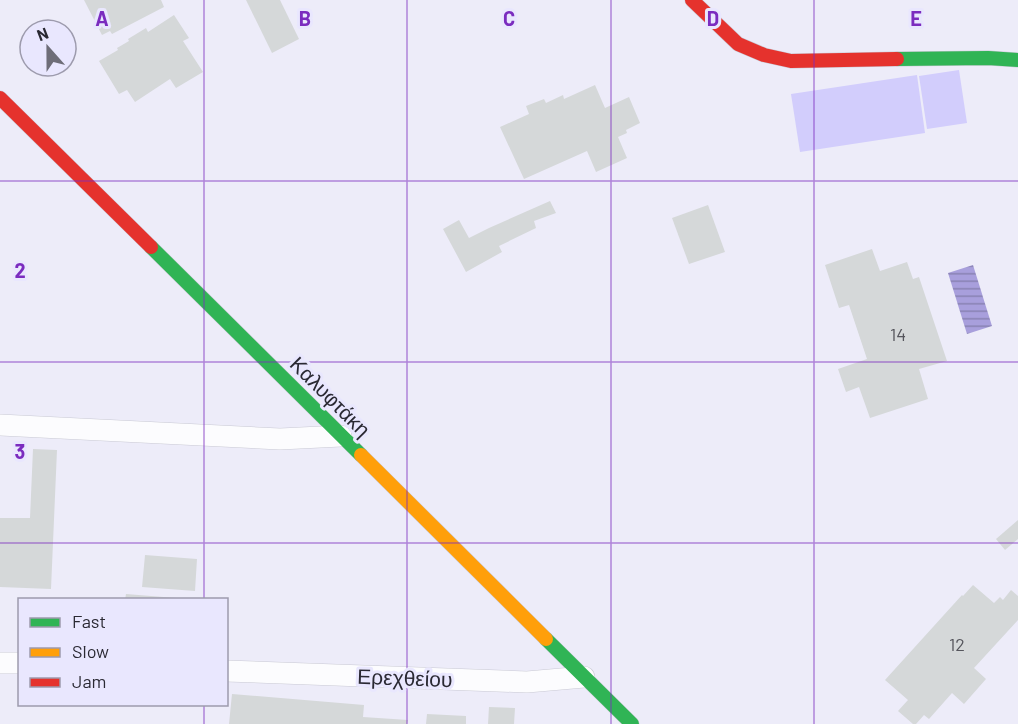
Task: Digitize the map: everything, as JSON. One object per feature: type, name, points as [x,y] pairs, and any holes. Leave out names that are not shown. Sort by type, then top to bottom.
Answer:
[{"type":"main road","points":[[692,0],[738,44],[764,56],[791,61],[988,58],[1018,60]]},
{"type":"main road","name":"Καλυφτάκη","points":[[0,98],[632,724]]},
{"type":"lane","points":[[0,425],[280,439],[341,436]]},
{"type":"lane","points":[[0,663],[18,663]]},
{"type":"lane","name":"Ερεχθείου","points":[[228,671],[527,682],[584,677]]},
{"type":"shaded area","points":[[959,70],[967,123],[927,129],[919,76]]},
{"type":"shaded area","points":[[917,75],[925,133],[800,152],[791,94]]},
{"type":"shaded area","points":[[973,265],[992,326],[967,334],[948,273]]},
{"type":"building","points":[[84,0],[161,0],[164,7],[112,34],[110,31],[102,35]]},
{"type":"building","points":[[246,0],[280,0],[299,39],[272,53]]},
{"type":"building","points":[[174,15],[189,38],[183,41],[203,72],[176,88],[170,79],[135,102],[127,90],[119,94],[99,61],[118,50],[117,48],[129,41],[128,39],[146,28],[148,32]]},
{"type":"building","points":[[595,85],[605,108],[629,97],[640,123],[618,137],[627,158],[596,172],[587,151],[524,179],[500,127],[529,114],[526,106],[544,99],[546,103],[563,95],[564,99]]},
{"type":"building","points":[[550,201],[556,213],[534,221],[536,228],[499,246],[502,252],[466,272],[443,229],[459,220],[469,238]]},
{"type":"building","points":[[708,205],[725,252],[689,264],[672,218]]},
{"type":"building","points":[[872,249],[880,271],[907,262],[913,279],[919,277],[947,361],[919,369],[928,399],[870,418],[859,387],[846,392],[838,369],[867,359],[849,305],[839,308],[825,265]]},
{"type":"building","points":[[33,449],[57,450],[51,589],[0,587],[0,518],[30,518]]},
{"type":"building","points":[[1018,520],[1018,539],[1005,550],[996,539]]},
{"type":"building","points":[[145,555],[197,559],[195,591],[142,587]]},
{"type":"building","points":[[973,585],[994,603],[1000,597],[1003,600],[1011,590],[1018,596],[1018,620],[974,668],[986,679],[964,704],[952,693],[929,719],[924,715],[916,724],[913,724],[898,711],[908,700],[885,680]]},
{"type":"building","points":[[126,594],[176,598],[125,598]]},
{"type":"building","points":[[232,694],[364,705],[363,717],[408,720],[407,724],[229,724]]},
{"type":"building","points":[[489,707],[515,708],[514,724],[488,724]]},
{"type":"building","points":[[427,714],[466,716],[466,724],[426,724]]},
{"type":"traffic: fast","points":[[897,59],[1018,60]]},
{"type":"traffic: fast","points":[[151,247],[361,455]]},
{"type":"traffic: fast","points":[[546,639],[632,724]]},
{"type":"traffic: slow","points":[[361,455],[546,639]]},
{"type":"traffic: jam","points":[[692,0],[738,44],[764,55],[791,61],[897,59]]},
{"type":"traffic: jam","points":[[0,98],[151,247]]}]
